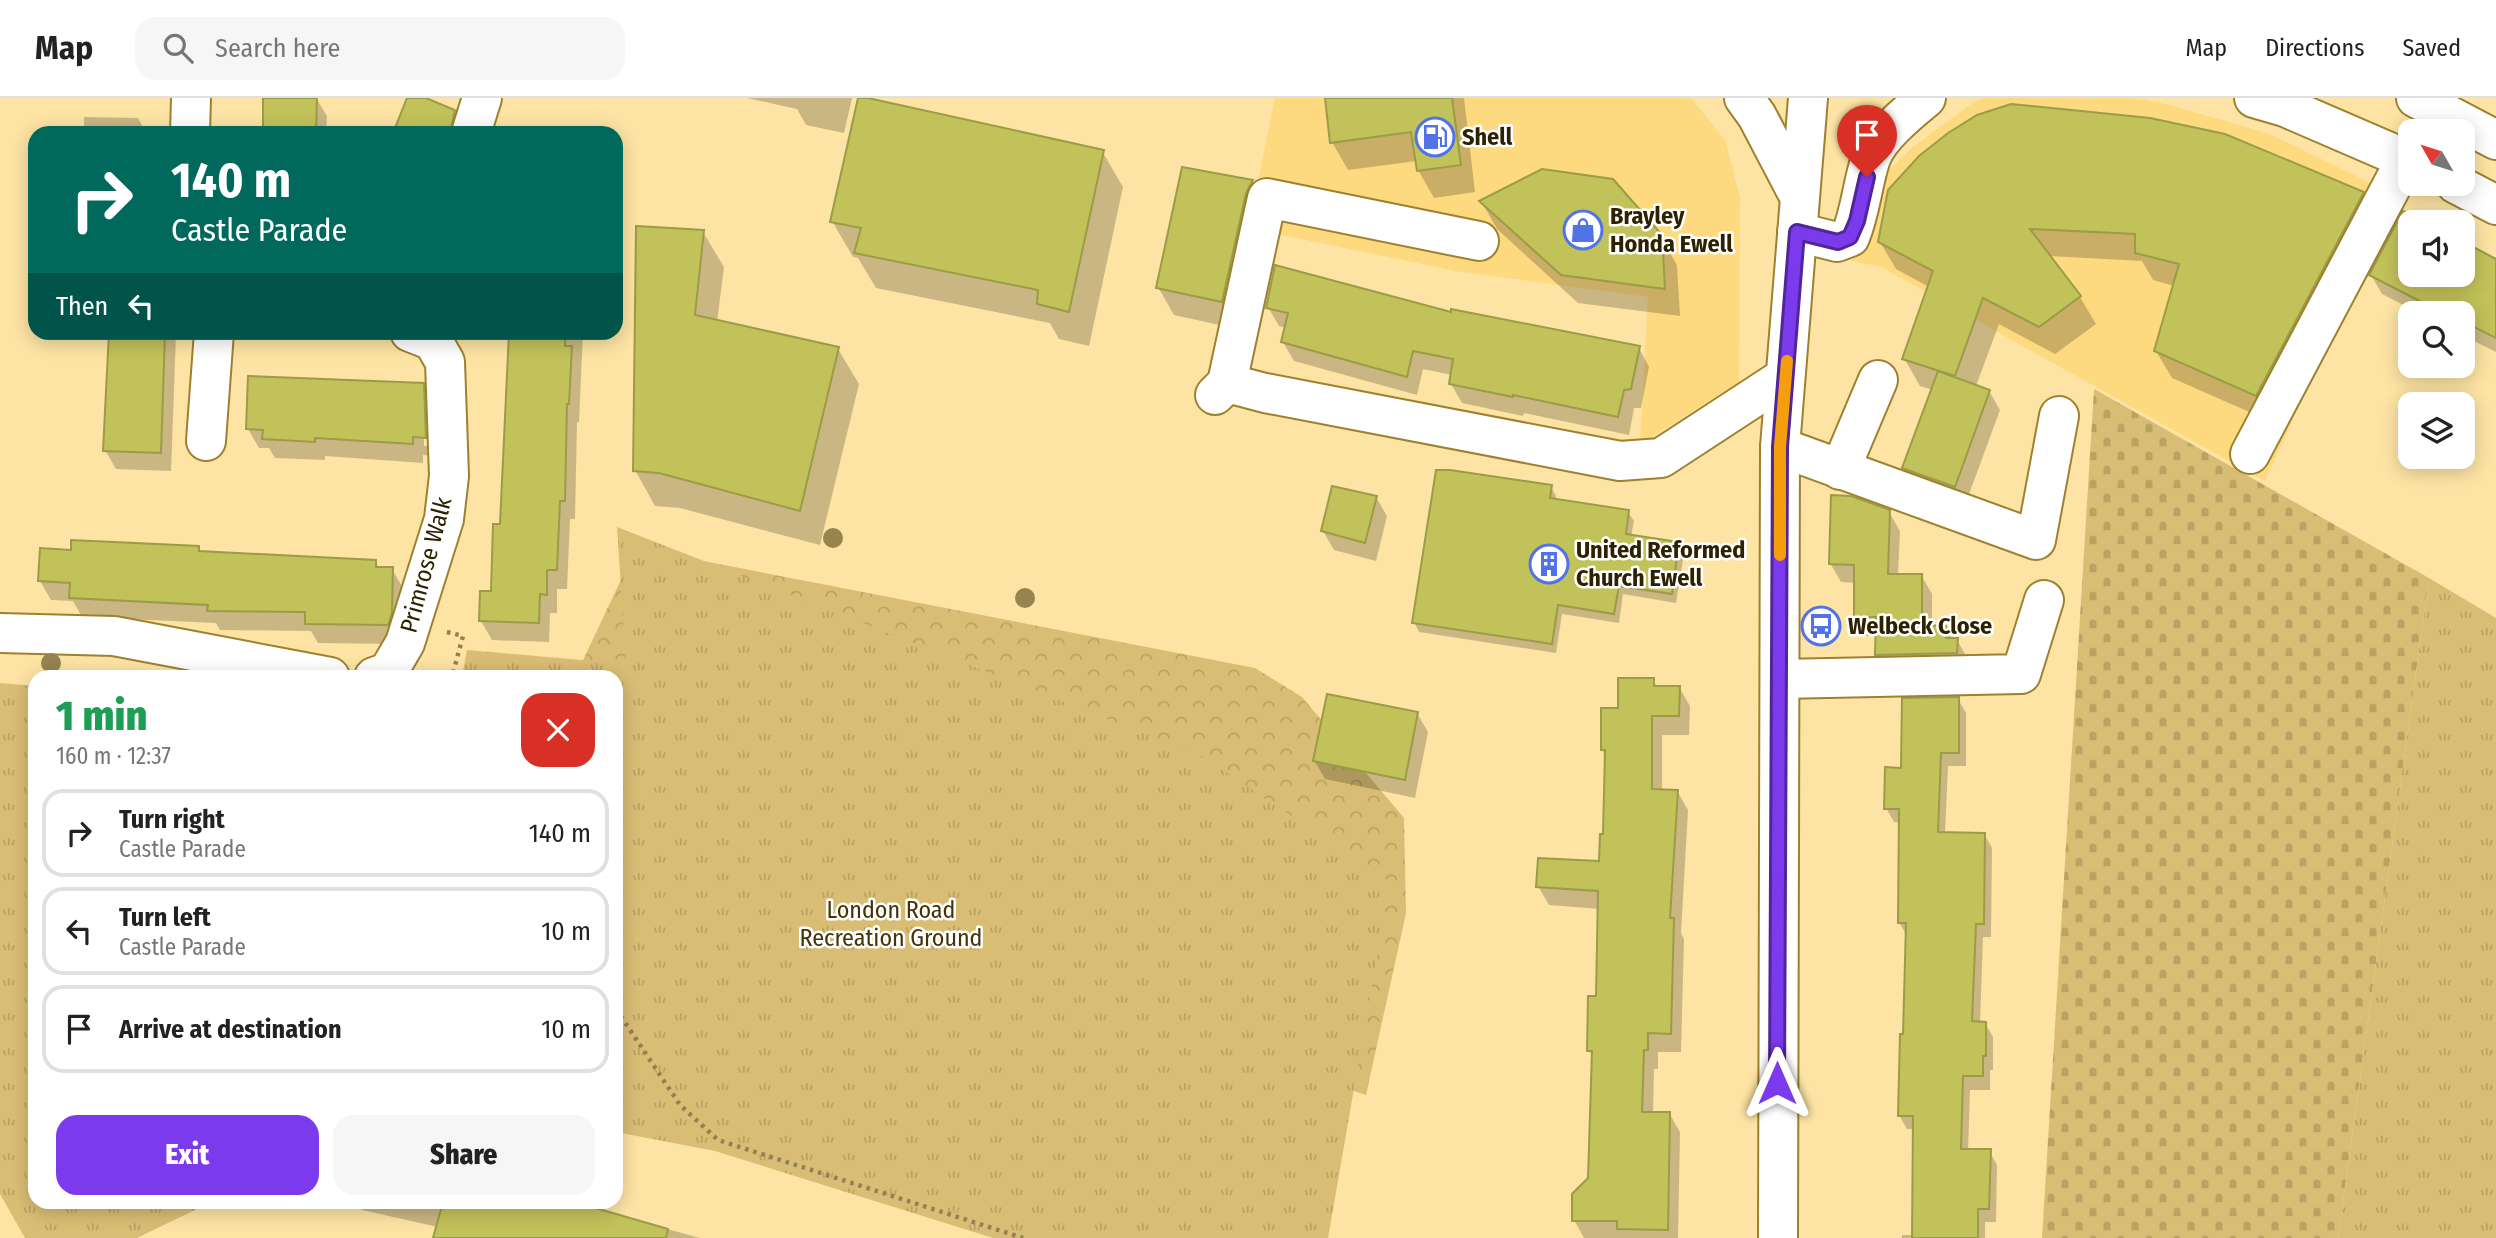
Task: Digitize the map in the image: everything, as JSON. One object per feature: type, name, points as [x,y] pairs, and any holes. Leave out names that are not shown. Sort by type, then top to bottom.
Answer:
[{"type":"main road","points":[[190,126],[191,98]]},
{"type":"main road","points":[[473,126],[482,98]]},
{"type":"main road","points":[[1744,98],[1769,137],[1798,214],[1838,242],[1850,237],[1857,221],[1872,155],[1893,128],[1926,98]]},
{"type":"main road","points":[[1778,1238],[1780,447],[1808,98]]},
{"type":"main road","points":[[2254,98],[2285,107],[2398,156]]},
{"type":"main road","points":[[2416,98],[2496,140]]},
{"type":"main road","points":[[2250,454],[2398,179]]},
{"type":"main road","points":[[2475,184],[2496,186]]},
{"type":"main road","points":[[2475,194],[2496,205]]},
{"type":"main road","points":[[1479,242],[1267,198],[1221,389],[1265,393],[1620,461],[1661,458],[1785,377]]},
{"type":"main road","points":[[206,442],[213,340]]},
{"type":"main road","name":"Primrose Walk","points":[[389,670],[405,643],[444,519],[449,476],[445,362],[430,340]]},
{"type":"main road","points":[[1840,470],[1878,380]]},
{"type":"main road","points":[[1780,447],[2036,540],[2059,416]]},
{"type":"main road","points":[[1780,679],[2021,674],[2044,600]]},
{"type":"main road","points":[[0,633],[114,636],[294,670]]},
{"type":"path","points":[[623,1020],[680,1105],[718,1140],[1023,1238]]},
{"type":"shaded area","points":[[1275,98],[1691,98],[1725,140],[1740,198],[1739,382],[1640,444],[1648,297],[1456,271],[1268,232],[1233,302]]},
{"type":"shaded area","points":[[1985,98],[2135,98],[2166,104],[2270,134],[2395,195],[2265,481],[1881,267],[1852,261],[1877,183],[1909,150],[1975,101]]},
{"type":"green space","points":[[2094,389],[2429,578],[2338,1238],[2042,1238]]},
{"type":"green space","name":"London Road Recreation Ground","points":[[617,527],[1202,756],[1390,882],[1328,1238],[993,1238],[715,1151],[623,1133],[623,670],[463,670],[467,650],[626,664]]},
{"type":"green space","points":[[636,548],[1255,668],[1302,697],[1404,818],[1406,913],[1366,1095],[1322,1080],[623,681],[623,670],[578,670]]},
{"type":"green space","points":[[2429,578],[2496,618],[2496,1238],[2338,1238]]},
{"type":"green space","points":[[0,683],[28,685],[28,1209],[196,1209],[137,1238],[25,1238],[0,1194]]},
{"type":"building","points":[[263,98],[317,98],[316,126],[263,126]]},
{"type":"building","points":[[407,98],[426,98],[455,110],[452,126],[396,126]]},
{"type":"building","points":[[858,98],[1104,150],[1069,312],[1037,304],[1038,290],[854,253],[861,228],[830,222]]},
{"type":"building","name":"Shell","points":[[1325,98],[1452,98],[1461,165],[1417,171],[1411,132],[1330,143]]},
{"type":"building","points":[[2011,104],[2150,118],[2225,134],[2364,192],[2256,396],[2154,351],[2179,264],[2135,253],[2135,234],[2030,229],[2081,296],[2039,327],[1983,298],[1955,376],[1902,359],[1933,271],[1878,242],[1888,190],[1919,156],[1948,133],[1977,115]]},
{"type":"building","points":[[1182,167],[1253,180],[1246,193],[1222,302],[1156,288]]},
{"type":"building","name":"Brayley Honda Ewell","points":[[1542,169],[1613,179],[1662,235],[1665,289],[1561,275],[1479,201]]},
{"type":"building","points":[[2398,220],[2398,287],[2475,287],[2475,248],[2496,259],[2496,338],[2475,328],[2475,301],[2420,301],[2369,275]]},
{"type":"building","points":[[636,226],[704,230],[695,315],[839,347],[800,511],[659,473],[633,471]]},
{"type":"building","points":[[1275,265],[1451,312],[1451,309],[1640,346],[1631,389],[1624,390],[1618,417],[1449,384],[1453,359],[1413,351],[1407,377],[1281,342],[1288,313],[1266,308]]},
{"type":"building","points":[[109,340],[165,340],[161,453],[103,451]]},
{"type":"building","points":[[509,340],[565,340],[565,346],[572,346],[567,404],[565,501],[560,501],[557,570],[547,570],[547,595],[540,594],[539,623],[479,621],[480,591],[491,591],[493,524],[500,524]]},
{"type":"building","points":[[1938,371],[1990,390],[1955,487],[1902,468]]},
{"type":"building","points":[[248,376],[424,383],[426,438],[413,437],[413,444],[315,438],[315,442],[262,439],[263,430],[246,429]]},
{"type":"building","name":"United Reformed Church Ewell","points":[[1436,470],[1552,485],[1550,498],[1629,510],[1626,534],[1679,542],[1672,594],[1619,586],[1614,614],[1558,605],[1552,644],[1412,623]]},
{"type":"building","points":[[1332,486],[1377,496],[1365,543],[1321,531]]},
{"type":"building","points":[[1831,495],[1851,496],[1890,510],[1888,574],[1922,574],[1922,625],[1946,626],[1946,638],[1958,638],[1957,653],[1875,655],[1876,617],[1854,617],[1854,565],[1829,564]]},
{"type":"building","points":[[71,540],[199,546],[199,551],[376,560],[376,567],[393,567],[392,613],[388,625],[305,624],[305,612],[207,611],[208,605],[69,598],[70,583],[38,581],[40,548],[71,550]]},
{"type":"building","points":[[1618,678],[1654,678],[1654,686],[1680,686],[1679,716],[1652,716],[1652,789],[1678,790],[1670,918],[1674,918],[1671,1034],[1648,1033],[1648,1050],[1644,1050],[1642,1112],[1670,1112],[1668,1230],[1617,1229],[1617,1221],[1572,1221],[1572,1194],[1588,1178],[1592,1051],[1587,1051],[1588,996],[1596,996],[1598,891],[1536,887],[1538,858],[1599,861],[1600,834],[1603,834],[1605,750],[1601,750],[1601,708],[1618,708]]},
{"type":"building","points":[[1327,694],[1418,712],[1405,780],[1313,761]]},
{"type":"building","points":[[1959,697],[1959,753],[1941,753],[1938,832],[1985,833],[1984,924],[1976,924],[1972,1021],[1986,1022],[1986,1056],[1983,1056],[1983,1076],[1963,1076],[1961,1149],[1991,1149],[1989,1209],[1978,1209],[1978,1238],[1912,1238],[1913,1116],[1898,1116],[1906,923],[1898,923],[1899,809],[1884,809],[1885,767],[1901,768],[1902,698]]},
{"type":"building","points":[[441,1209],[599,1209],[668,1229],[666,1238],[433,1238]]},
{"type":"slow traffic","points":[[1780,555],[1780,447],[1787,361]]},
{"type":"place","name":"Shell","points":[[1435,137]]},
{"type":"place","name":"Brayley Honda Ewell","points":[[1583,230]]},
{"type":"place","name":"United Reformed Church Ewell","points":[[1549,564]]},
{"type":"place","name":"Welbeck Close","points":[[1821,626]]},
{"type":"route","points":[[1777,1083],[1780,447],[1797,232],[1838,242],[1850,237],[1857,221],[1867,177]]}]
